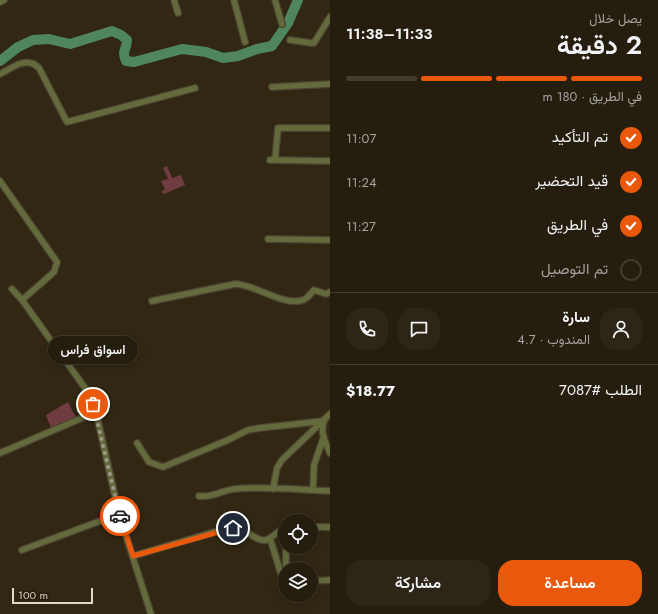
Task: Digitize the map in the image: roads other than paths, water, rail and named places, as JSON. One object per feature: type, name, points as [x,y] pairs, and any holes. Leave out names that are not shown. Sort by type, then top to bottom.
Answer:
[{"type":"street","points":[[0,2],[4,0]]},
{"type":"street","points":[[174,0],[178,13]]},
{"type":"street","points":[[234,0],[245,42]]},
{"type":"street","points":[[276,0],[282,24]]},
{"type":"street","points":[[290,40],[312,44],[314,43],[330,18]]},
{"type":"street","points":[[0,74],[22,62],[34,64],[39,68],[67,122],[195,88]]},
{"type":"street","points":[[272,87],[330,84]]},
{"type":"street","points":[[330,128],[278,128],[272,160],[330,161]]},
{"type":"street","points":[[0,181],[57,262],[54,272],[22,300]]},
{"type":"street","points":[[268,238],[330,240]]},
{"type":"street","points":[[152,301],[235,284],[246,286],[291,301],[303,300],[314,290],[326,294],[330,292]]},
{"type":"street","points":[[12,289],[22,300],[86,388],[96,412],[119,514],[151,614]]},
{"type":"street","points":[[0,453],[96,412]]},
{"type":"street","points":[[273,488],[277,468],[282,460],[330,414]]},
{"type":"street","points":[[324,421],[322,427],[323,439],[330,452]]},
{"type":"street","points":[[137,443],[149,462],[163,467],[235,437],[248,430],[324,421]]},
{"type":"street","points":[[313,490],[314,465],[323,439]]},
{"type":"street","points":[[199,496],[210,496],[234,489],[273,488],[330,491]]},
{"type":"street","points":[[22,550],[119,514]]},
{"type":"street","points":[[318,527],[330,527]]},
{"type":"street","points":[[133,556],[233,528],[241,529],[260,540],[267,540],[278,531]]},
{"type":"street","points":[[270,538],[278,564]]},
{"type":"street","points":[[318,581],[330,580]]},
{"type":"waterway","points":[[0,61],[18,47],[33,40],[49,39],[70,44],[112,31],[121,35],[127,40],[124,52],[126,61],[134,62],[182,49],[206,52],[223,58],[238,56],[257,49],[272,46],[288,23],[298,0]]},
{"type":"place","name":"اسواق فراس","points":[[93,404]]}]
